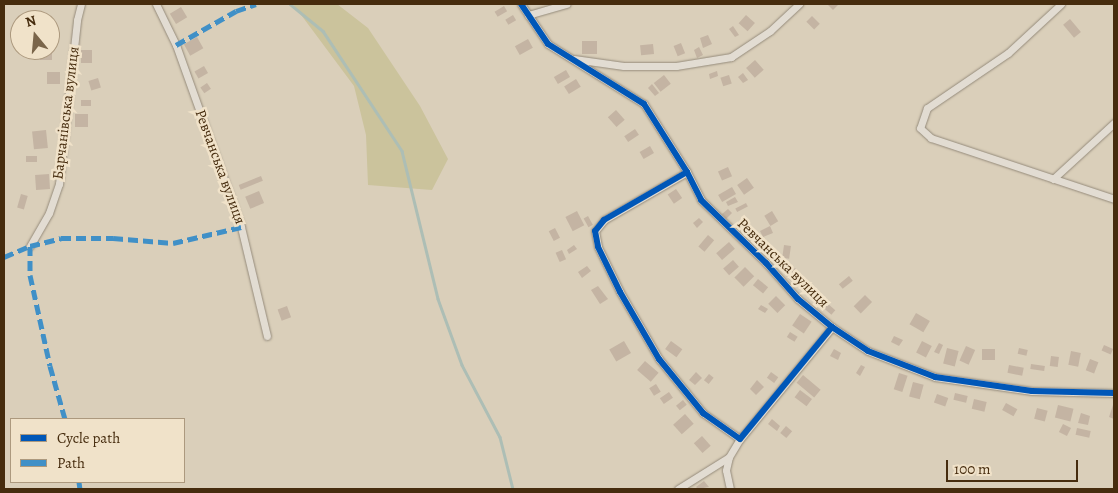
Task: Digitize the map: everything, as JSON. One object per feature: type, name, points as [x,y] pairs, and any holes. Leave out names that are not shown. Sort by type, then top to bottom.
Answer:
[{"type":"street","name":"Барчанівська вулиця","points":[[30,246],[49,212],[59,184],[75,38],[81,4]]},
{"type":"street","name":"Ревчанська вулиця","points":[[156,4],[176,44],[241,226],[267,336]]},
{"type":"street","name":"Ревчанська вулиця","points":[[520,4],[548,44],[644,104],[687,172],[701,200],[766,263],[798,299],[832,328],[868,352],[935,377],[1032,391],[1114,393]]},
{"type":"street","points":[[528,15],[566,4]]},
{"type":"street","points":[[572,59],[624,66],[676,66],[732,56],[770,31],[799,4]]},
{"type":"street","points":[[1061,4],[1008,53],[927,108],[920,128],[931,138],[1114,199]]},
{"type":"street","points":[[1054,179],[1114,123]]},
{"type":"street","points":[[687,172],[604,220],[596,231],[598,247],[620,292],[659,359],[703,413],[740,440]]},
{"type":"street","points":[[730,489],[726,470],[729,457],[740,440],[832,328]]},
{"type":"street","points":[[678,489],[729,457]]},
{"type":"shaded area","points":[[293,4],[337,4],[368,28],[420,106],[448,159],[432,190],[368,185],[366,135],[354,86]]},
{"type":"building","points":[[827,4],[839,4],[833,10]]},
{"type":"building","points":[[504,6],[507,11],[498,17],[495,12]]},
{"type":"building","points":[[181,7],[187,17],[176,24],[170,14]]},
{"type":"building","points":[[513,15],[516,20],[508,25],[505,20]]},
{"type":"building","points":[[746,15],[755,23],[748,31],[739,23]]},
{"type":"building","points":[[812,16],[820,24],[814,29],[806,22]]},
{"type":"building","points":[[1070,19],[1081,32],[1074,38],[1063,25]]},
{"type":"building","points":[[733,26],[739,35],[735,37],[729,29]]},
{"type":"building","points":[[708,35],[712,44],[703,48],[700,38]]},
{"type":"building","points":[[197,37],[203,48],[190,56],[184,44]]},
{"type":"building","points":[[528,39],[533,48],[520,55],[515,46]]},
{"type":"building","points":[[582,41],[597,41],[597,54],[582,54]]},
{"type":"building","points":[[681,43],[685,53],[678,56],[674,46]]},
{"type":"building","points":[[653,44],[654,54],[641,55],[640,45]]},
{"type":"building","points":[[699,47],[703,55],[697,58],[694,50]]},
{"type":"building","points":[[81,50],[92,50],[92,63],[81,63]]},
{"type":"building","points":[[755,60],[764,70],[755,78],[746,68]]},
{"type":"building","points":[[204,66],[208,73],[198,78],[194,72]]},
{"type":"building","points":[[566,70],[570,77],[558,84],[554,77]]},
{"type":"building","points":[[717,71],[718,76],[710,79],[709,74]]},
{"type":"building","points":[[47,72],[60,72],[60,84],[47,84]]},
{"type":"building","points":[[743,73],[748,80],[743,83],[738,77]]},
{"type":"building","points":[[664,75],[671,84],[661,92],[654,83]]},
{"type":"building","points":[[729,75],[732,84],[723,86],[720,78]]},
{"type":"building","points":[[98,78],[101,88],[91,90],[88,81]]},
{"type":"building","points":[[576,79],[581,87],[569,94],[564,86]]},
{"type":"building","points":[[207,83],[211,89],[204,93],[200,87]]},
{"type":"building","points":[[652,84],[659,93],[655,96],[648,88]]},
{"type":"building","points":[[81,100],[91,100],[91,106],[81,106]]},
{"type":"building","points":[[616,110],[625,120],[617,127],[608,117]]},
{"type":"building","points":[[75,114],[88,114],[88,127],[75,127]]},
{"type":"building","points":[[635,129],[639,135],[628,142],[624,136]]},
{"type":"building","points":[[46,130],[48,148],[34,149],[32,131]]},
{"type":"building","points":[[650,146],[654,153],[644,159],[640,152]]},
{"type":"building","points":[[26,156],[37,156],[37,162],[26,162]]},
{"type":"building","points":[[728,167],[732,176],[722,181],[718,171]]},
{"type":"building","points":[[49,174],[50,189],[36,190],[35,175]]},
{"type":"building","points":[[261,176],[263,181],[241,190],[239,185]]},
{"type":"building","points":[[747,178],[754,188],[744,195],[737,185]]},
{"type":"building","points":[[732,187],[736,194],[722,202],[718,195]]},
{"type":"building","points":[[676,189],[682,198],[674,204],[668,195]]},
{"type":"building","points":[[259,191],[264,203],[250,209],[245,197]]},
{"type":"building","points":[[21,194],[28,196],[24,209],[17,207]]},
{"type":"building","points":[[735,197],[738,202],[728,206],[726,202]]},
{"type":"building","points":[[746,203],[748,207],[737,212],[735,208]]},
{"type":"building","points":[[728,209],[732,213],[726,219],[722,214]]},
{"type":"building","points":[[577,211],[584,225],[573,231],[565,217]]},
{"type":"building","points":[[772,211],[778,221],[770,226],[764,216]]},
{"type":"building","points":[[588,216],[593,225],[588,227],[584,218]]},
{"type":"building","points":[[699,218],[703,222],[697,228],[693,223]]},
{"type":"building","points":[[770,226],[773,233],[763,237],[760,231]]},
{"type":"building","points":[[555,228],[560,238],[554,241],[549,231]]},
{"type":"building","points":[[708,235],[714,240],[704,252],[698,246]]},
{"type":"building","points":[[729,242],[735,249],[722,260],[716,253]]},
{"type":"building","points":[[574,245],[577,249],[569,254],[567,250]]},
{"type":"building","points":[[784,245],[791,246],[789,259],[782,258]]},
{"type":"building","points":[[562,250],[566,259],[560,262],[556,253]]},
{"type":"building","points":[[733,260],[739,267],[729,275],[723,269]]},
{"type":"building","points":[[587,266],[591,271],[582,278],[578,272]]},
{"type":"building","points":[[745,267],[754,276],[744,287],[734,278]]},
{"type":"building","points":[[795,268],[801,274],[792,282],[787,276]]},
{"type":"building","points":[[849,276],[853,281],[843,289],[839,284]]},
{"type":"building","points":[[758,279],[768,287],[763,293],[753,285]]},
{"type":"building","points":[[598,286],[608,299],[600,304],[591,290]]},
{"type":"building","points":[[865,295],[872,302],[861,313],[854,306]]},
{"type":"building","points":[[776,296],[785,305],[777,313],[768,304]]},
{"type":"building","points":[[827,303],[835,310],[831,315],[823,308]]},
{"type":"building","points":[[761,305],[768,309],[765,313],[758,309]]},
{"type":"building","points":[[287,306],[291,317],[282,321],[278,309]]},
{"type":"building","points":[[916,313],[930,321],[923,332],[910,324]]},
{"type":"building","points":[[800,314],[812,322],[804,333],[792,326]]},
{"type":"building","points":[[790,332],[798,337],[794,342],[787,337]]},
{"type":"building","points":[[894,336],[903,340],[899,346],[891,342]]},
{"type":"building","points":[[624,341],[631,353],[616,362],[609,350]]},
{"type":"building","points":[[671,341],[682,349],[676,357],[665,349]]},
{"type":"building","points":[[922,341],[932,346],[926,358],[916,353]]},
{"type":"building","points":[[939,343],[943,345],[939,354],[934,352]]},
{"type":"building","points":[[1104,345],[1113,349],[1111,355],[1102,350]]},
{"type":"building","points":[[966,346],[975,350],[969,365],[959,361]]},
{"type":"building","points":[[947,348],[959,351],[955,366],[943,364]]},
{"type":"building","points":[[1019,348],[1028,350],[1026,356],[1018,354]]},
{"type":"building","points":[[834,349],[841,353],[838,360],[830,356]]},
{"type":"building","points":[[982,349],[995,349],[995,360],[982,360]]},
{"type":"building","points":[[1071,351],[1081,353],[1078,367],[1068,365]]},
{"type":"building","points":[[1051,356],[1059,357],[1058,367],[1050,366]]},
{"type":"building","points":[[1090,359],[1098,362],[1094,373],[1086,370]]},
{"type":"building","points":[[645,361],[659,373],[651,382],[637,370]]},
{"type":"building","points":[[1031,364],[1045,366],[1044,371],[1030,369]]},
{"type":"building","points":[[861,365],[865,367],[860,376],[856,373]]},
{"type":"building","points":[[1009,365],[1024,368],[1022,376],[1007,373]]},
{"type":"building","points":[[696,372],[702,378],[695,385],[689,380]]},
{"type":"building","points":[[771,372],[778,377],[774,383],[767,378]]},
{"type":"building","points":[[899,373],[908,376],[902,392],[894,389]]},
{"type":"building","points":[[709,374],[714,378],[709,384],[704,380]]},
{"type":"building","points":[[803,375],[821,390],[814,397],[797,383]]},
{"type":"building","points":[[757,380],[764,387],[756,395],[750,389]]},
{"type":"building","points":[[913,382],[924,385],[920,399],[909,396]]},
{"type":"building","points":[[656,384],[661,392],[654,396],[649,388]]},
{"type":"building","points":[[800,390],[812,399],[807,406],[795,397]]},
{"type":"building","points":[[669,392],[673,398],[664,404],[660,398]]},
{"type":"building","points":[[955,393],[968,396],[966,403],[953,400]]},
{"type":"building","points":[[937,394],[948,398],[945,407],[934,402]]},
{"type":"building","points":[[974,399],[987,402],[984,412],[972,409]]},
{"type":"building","points":[[683,400],[687,405],[680,410],[676,406]]},
{"type":"building","points":[[1114,402],[1114,419],[1109,417]]},
{"type":"building","points":[[1006,403],[1017,409],[1013,416],[1002,410]]},
{"type":"building","points":[[1058,405],[1074,409],[1070,421],[1055,418]]},
{"type":"building","points":[[1037,408],[1048,411],[1045,421],[1034,419]]},
{"type":"building","points":[[1081,413],[1090,416],[1088,425],[1078,423]]},
{"type":"building","points":[[685,414],[694,424],[682,434],[673,425]]},
{"type":"building","points":[[772,419],[780,426],[777,431],[768,424]]},
{"type":"building","points":[[1063,424],[1071,428],[1067,436],[1059,432]]},
{"type":"building","points":[[786,426],[792,431],[786,438],[780,433]]},
{"type":"building","points":[[1077,428],[1091,431],[1089,438],[1076,435]]},
{"type":"building","points":[[702,436],[711,446],[703,453],[694,443]]},
{"type":"building","points":[[704,481],[709,487],[698,489],[696,487]]},
{"type":"waterway","points":[[290,4],[323,31],[402,151],[438,299],[462,365],[500,437],[513,489]]},
{"type":"marked path","points":[[176,45],[236,11],[256,4]]},
{"type":"marked path","points":[[4,257],[30,246],[61,238],[113,238],[173,243],[241,227]]},
{"type":"marked path","points":[[30,246],[30,275],[50,366],[65,418]]},
{"type":"marked path","points":[[79,483],[80,489]]},
{"type":"cycle path","points":[[521,4],[548,44],[644,104],[687,172],[701,200],[766,263],[798,299],[832,327],[868,351],[935,377],[1032,391],[1114,393]]},
{"type":"cycle path","points":[[687,172],[604,220],[595,231],[598,247],[620,292],[659,359],[703,413],[740,439],[832,327]]}]
